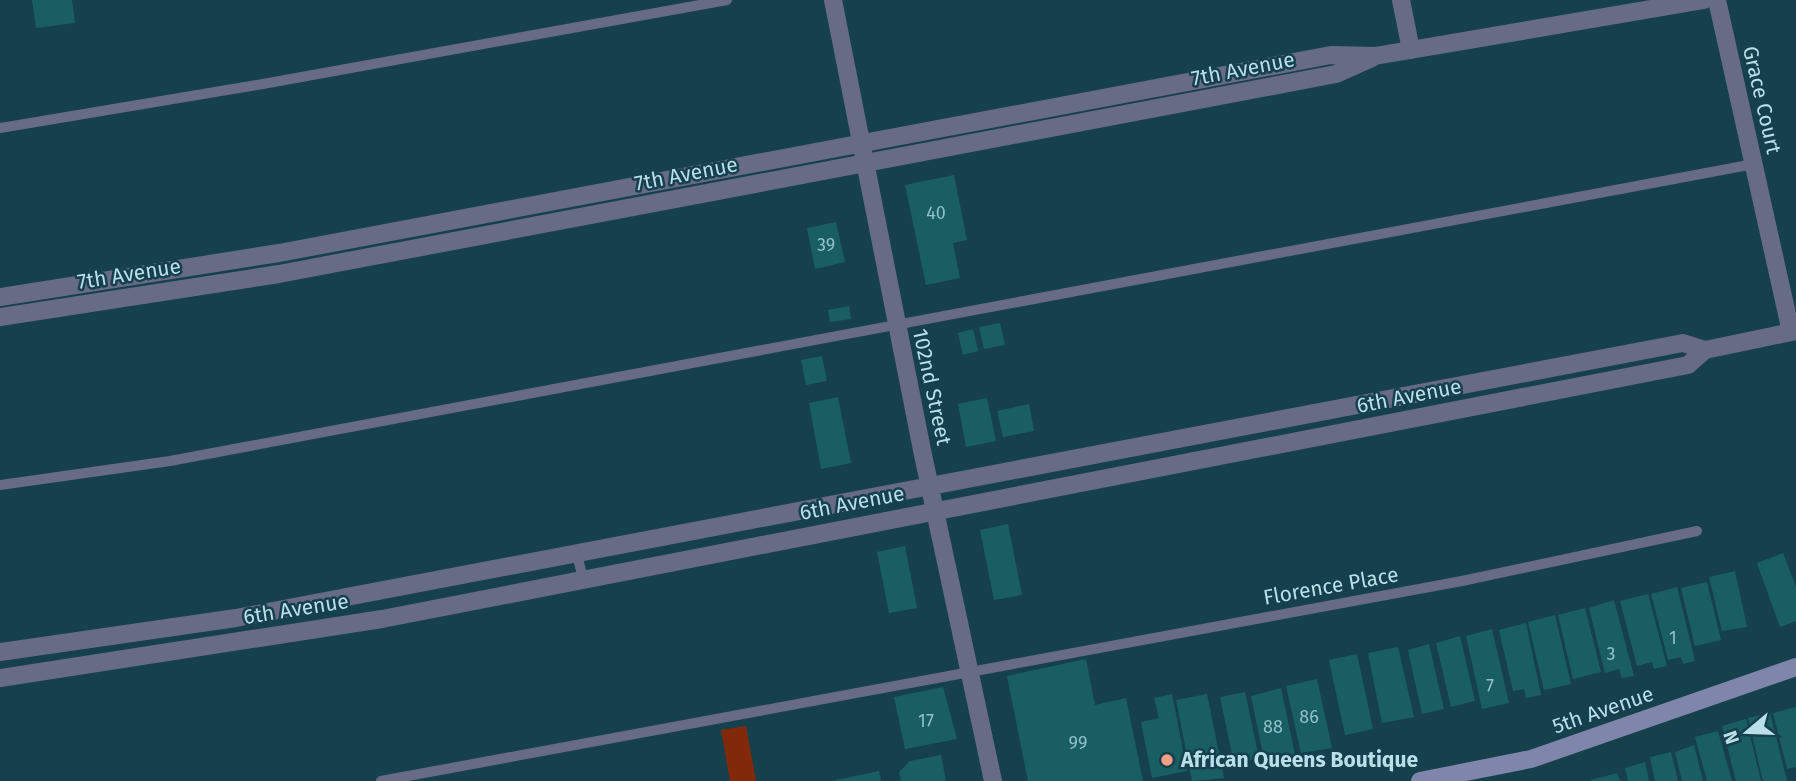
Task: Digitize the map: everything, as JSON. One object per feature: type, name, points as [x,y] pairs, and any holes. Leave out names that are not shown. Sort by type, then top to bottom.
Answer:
[{"type":"street","name":"102nd Street","points":[[832,0],[934,510],[993,781]]},
{"type":"street","points":[[1401,0],[1411,50]]},
{"type":"street","name":"7th Avenue","points":[[0,297],[263,255],[1331,55],[1375,56],[1704,0]]},
{"type":"street","name":"Grace Court","points":[[1717,0],[1793,332]]},
{"type":"street","name":"7th Avenue","points":[[0,317],[267,276],[1336,75],[1375,56]]},
{"type":"street","name":"6th Avenue","points":[[0,652],[291,608],[1683,343],[1705,350],[1793,332]]},
{"type":"street","name":"6th Avenue","points":[[0,678],[382,619],[1688,365],[1705,350]]},
{"type":"street","name":"5th Avenue","points":[[1420,781],[1531,759],[1796,667]]},
{"type":"lane","points":[[0,128],[263,84],[727,0]]},
{"type":"lane","points":[[0,485],[170,461],[1754,164]]},
{"type":"lane","points":[[609,192],[613,211]]},
{"type":"lane","points":[[263,255],[267,276]]},
{"type":"lane","name":"Florence Place","points":[[380,781],[1462,581],[1697,531]]},
{"type":"lane","points":[[577,554],[583,579]]},
{"type":"lane","points":[[291,608],[295,632]]},
{"type":"shaded area","points":[[746,726],[756,781],[730,781],[721,730]]},
{"type":"building","points":[[32,0],[72,0],[75,23],[36,28]]},
{"type":"building","points":[[954,175],[967,240],[953,243],[960,278],[926,285],[905,185]]},
{"type":"building","points":[[836,222],[845,262],[815,269],[807,228]]},
{"type":"building","points":[[849,306],[851,319],[830,322],[828,310]]},
{"type":"building","points":[[1000,323],[1005,345],[984,349],[979,327]]},
{"type":"building","points":[[973,329],[978,351],[963,355],[958,333]]},
{"type":"building","points":[[822,356],[827,381],[806,385],[801,360]]},
{"type":"building","points":[[838,397],[851,463],[821,469],[809,403]]},
{"type":"building","points":[[987,398],[996,441],[966,447],[958,404]]},
{"type":"building","points":[[1029,404],[1034,431],[1003,437],[997,411]]},
{"type":"building","points":[[1008,524],[1022,595],[994,600],[980,530]]},
{"type":"building","points":[[905,546],[917,608],[889,613],[877,552]]},
{"type":"building","points":[[1783,553],[1796,587],[1796,621],[1780,627],[1757,563]]},
{"type":"building","points":[[1735,571],[1747,627],[1722,631],[1709,577]]},
{"type":"building","points":[[1707,582],[1721,640],[1695,646],[1681,588]]},
{"type":"building","points":[[1677,587],[1695,661],[1683,664],[1681,657],[1668,660],[1651,594]]},
{"type":"building","points":[[1648,594],[1667,666],[1654,669],[1652,662],[1637,666],[1620,601]]},
{"type":"building","points":[[1614,600],[1634,676],[1622,678],[1619,669],[1605,673],[1589,608]]},
{"type":"building","points":[[1585,608],[1601,672],[1573,679],[1558,615]]},
{"type":"building","points":[[1555,615],[1571,684],[1544,690],[1528,622]]},
{"type":"building","points":[[1526,623],[1541,695],[1526,698],[1524,689],[1513,691],[1499,630]]},
{"type":"building","points":[[1492,629],[1509,703],[1482,709],[1466,636]]},
{"type":"building","points":[[1460,636],[1475,701],[1451,707],[1436,643]]},
{"type":"building","points":[[1429,644],[1444,709],[1422,714],[1408,650]]},
{"type":"building","points":[[1398,647],[1414,717],[1382,723],[1368,653]]},
{"type":"building","points":[[1357,654],[1373,729],[1345,735],[1329,660]]},
{"type":"building","points":[[1086,659],[1095,705],[1126,698],[1143,781],[1028,781],[1007,676]]},
{"type":"building","points":[[1317,679],[1332,748],[1301,753],[1286,686]]},
{"type":"building","points":[[943,687],[957,739],[905,749],[894,697]]},
{"type":"building","points":[[1281,688],[1296,759],[1265,765],[1251,696]]},
{"type":"building","points":[[1245,692],[1259,758],[1234,764],[1220,697]]},
{"type":"building","points":[[1172,694],[1187,771],[1152,778],[1141,722],[1159,718],[1154,698]]},
{"type":"building","points":[[1207,694],[1224,778],[1192,781],[1176,700]]},
{"type":"building","points":[[1796,707],[1796,767],[1787,769],[1773,713]]},
{"type":"building","points":[[1770,713],[1787,781],[1763,781],[1748,718]]},
{"type":"building","points":[[1746,719],[1761,781],[1736,781],[1722,726]]},
{"type":"building","points":[[1718,731],[1732,781],[1707,781],[1695,737]]},
{"type":"building","points":[[1694,745],[1703,781],[1682,781],[1675,752]]},
{"type":"building","points":[[1671,752],[1678,781],[1655,781],[1650,757]]},
{"type":"building","points":[[941,755],[946,781],[901,781],[899,772],[910,761]]},
{"type":"building","points":[[1645,762],[1649,781],[1628,781],[1625,768]]},
{"type":"building","points":[[879,771],[881,781],[836,781],[836,780]]},
{"type":"building","points":[[1617,773],[1620,781],[1591,781],[1591,780]]},
{"type":"place","name":"African Queens Boutique","points":[[1167,760]]}]
